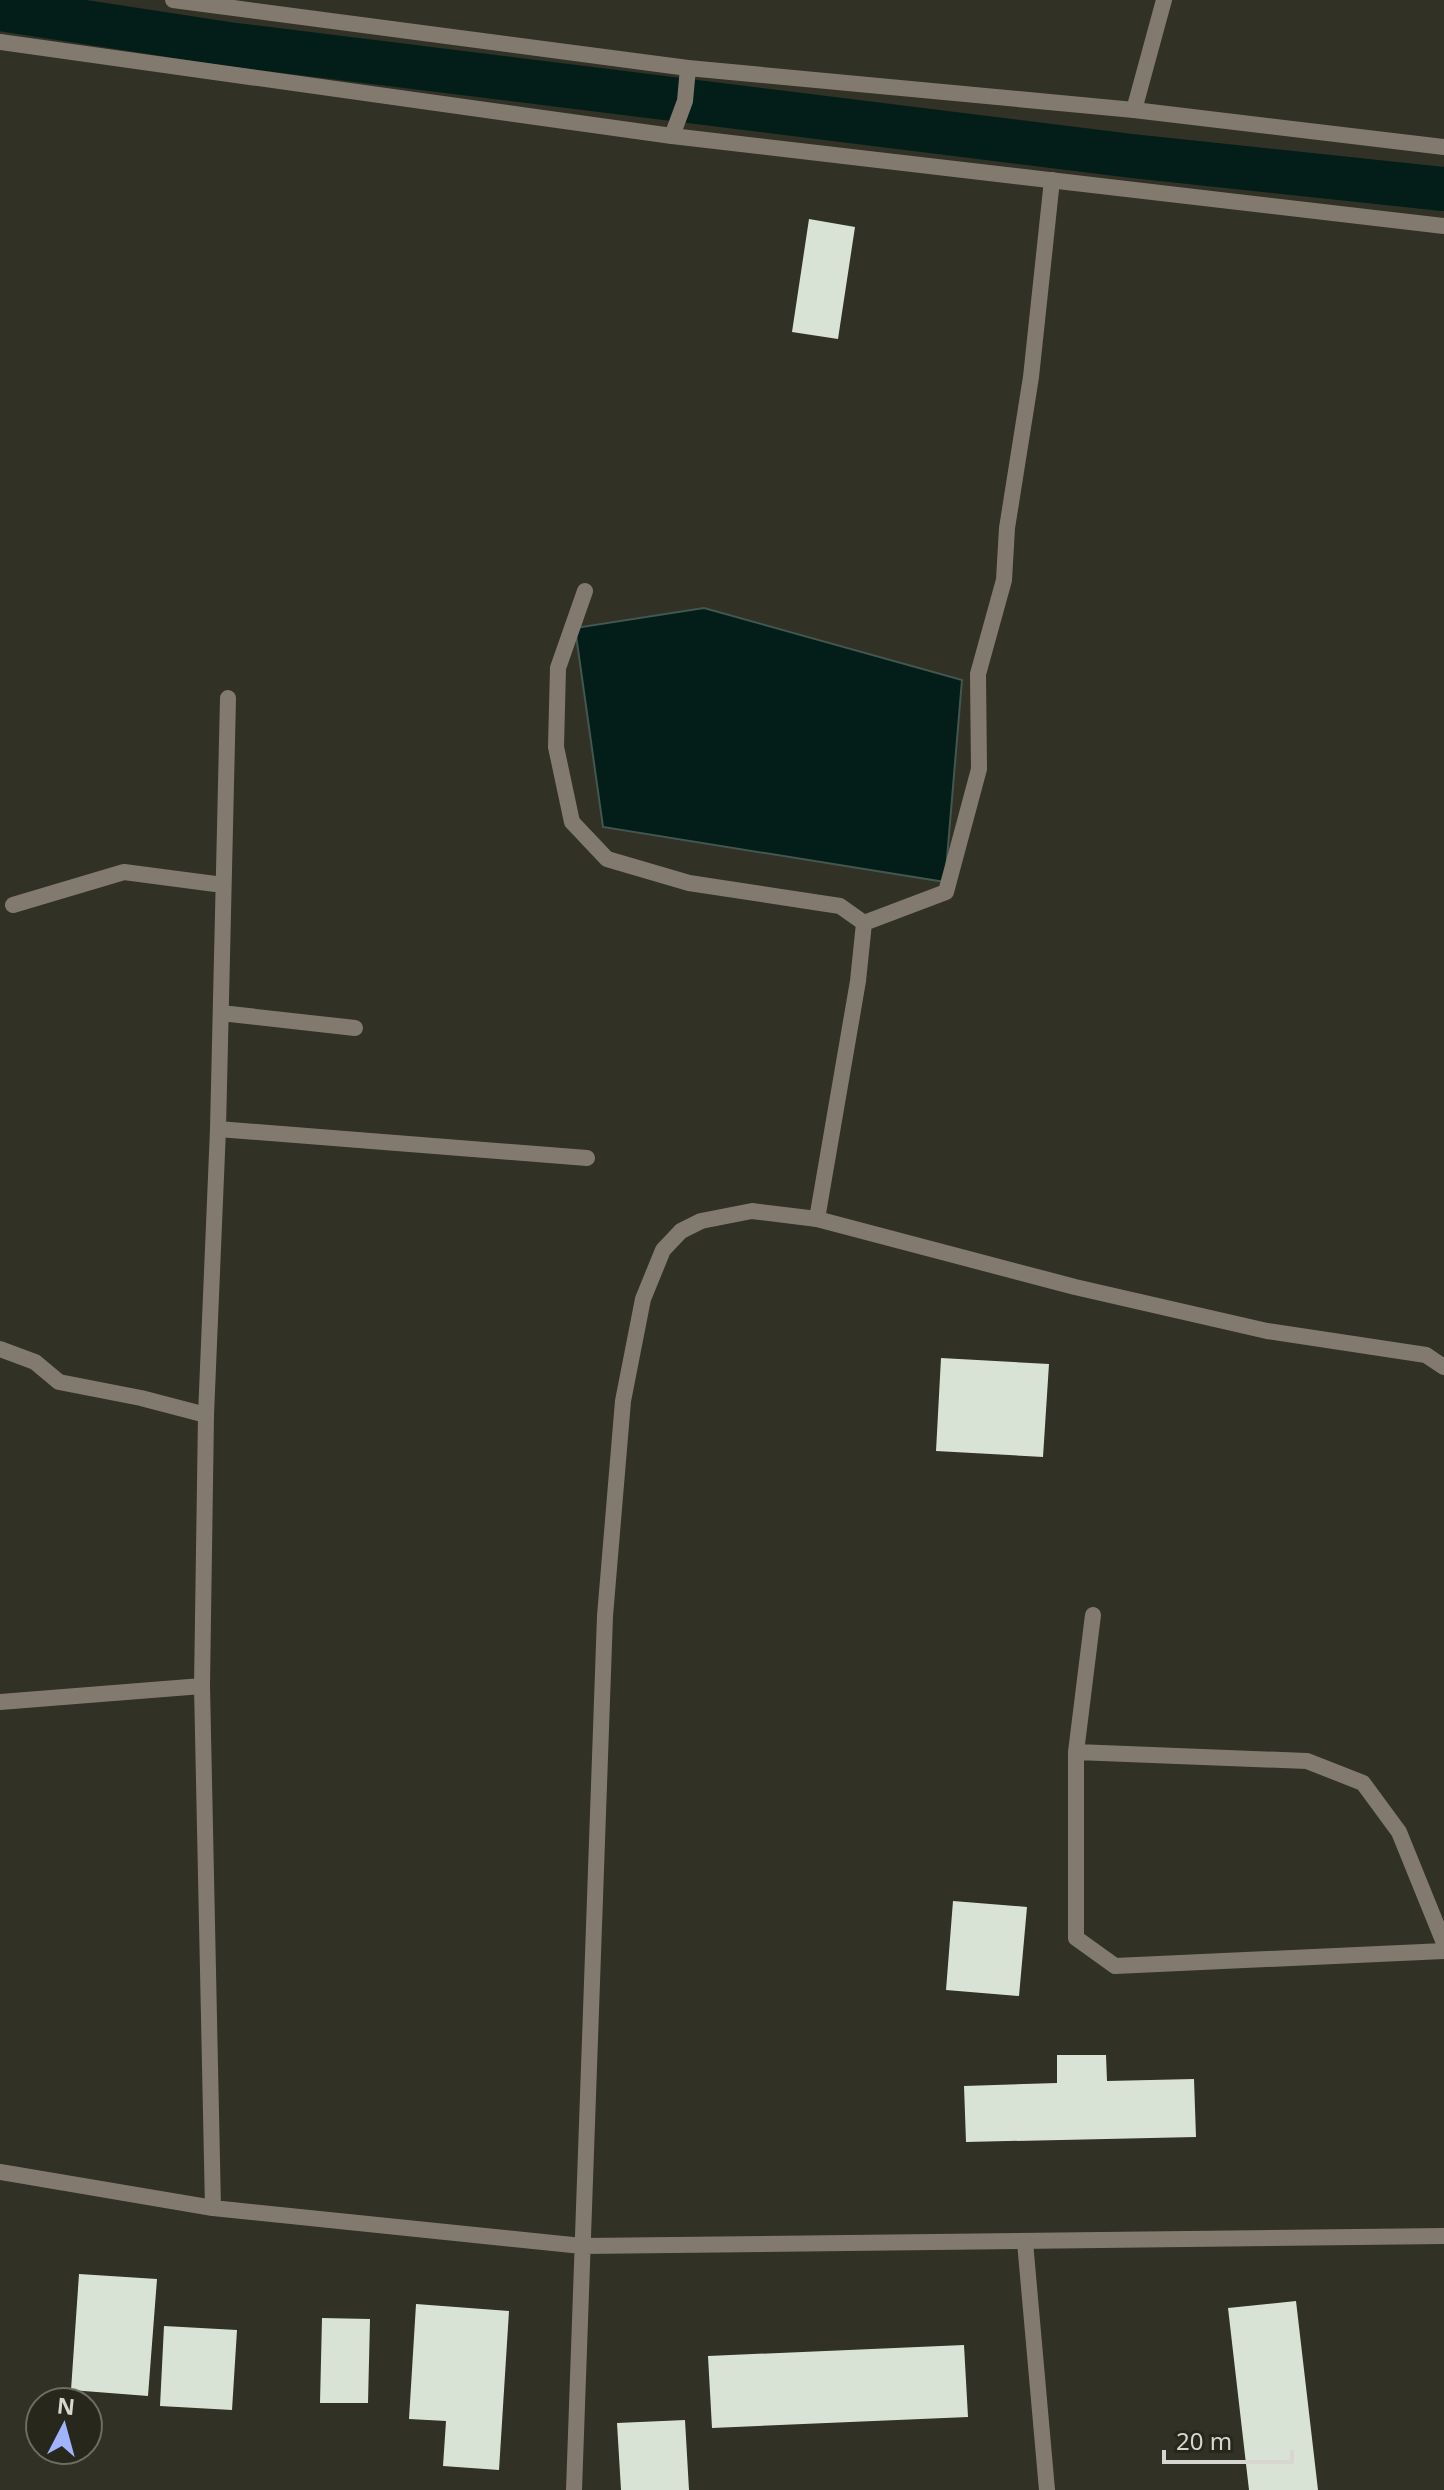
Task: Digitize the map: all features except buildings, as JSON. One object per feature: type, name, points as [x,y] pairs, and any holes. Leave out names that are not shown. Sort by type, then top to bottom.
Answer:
[{"type":"street","points":[[173,0],[688,68],[1134,110],[1444,147]]},
{"type":"street","points":[[1134,110],[1164,0]]},
{"type":"street","points":[[0,42],[672,136],[1444,226]]},
{"type":"street","points":[[672,136],[685,101],[688,68]]},
{"type":"street","points":[[864,923],[946,892],[959,853],[979,769],[978,674],[1004,580],[1007,528],[1031,377],[1052,180]]},
{"type":"street","points":[[585,591],[558,668],[556,747],[572,822],[607,859],[689,883],[840,906],[864,923]]},
{"type":"street","points":[[213,2208],[202,1686],[206,1415],[218,1129],[228,698]]},
{"type":"street","points":[[13,905],[124,872],[223,885]]},
{"type":"street","points":[[817,1219],[858,981],[864,923]]},
{"type":"street","points":[[221,1013],[355,1028]]},
{"type":"street","points":[[218,1129],[587,1158]]},
{"type":"street","points":[[574,2490],[605,1616],[623,1401],[643,1299],[663,1250],[681,1231],[701,1221],[752,1211],[817,1219],[1075,1287],[1267,1331],[1426,1355],[1444,1367]]},
{"type":"street","points":[[0,1349],[35,1362],[59,1382],[206,1415]]},
{"type":"street","points":[[1093,1615],[1076,1752],[1076,1938],[1115,1966],[1444,1951]]},
{"type":"street","points":[[0,1702],[202,1686]]},
{"type":"street","points":[[1076,1752],[1307,1761],[1363,1783],[1399,1832],[1444,1943]]},
{"type":"street","points":[[0,2172],[213,2208],[582,2246],[1444,2236]]},
{"type":"street","points":[[1025,2242],[1047,2490]]},
{"type":"water","points":[[704,608],[962,680],[945,882],[603,827],[575,628]]},
{"type":"waterway","points":[[0,9],[228,44],[1132,156],[1444,189]]}]
